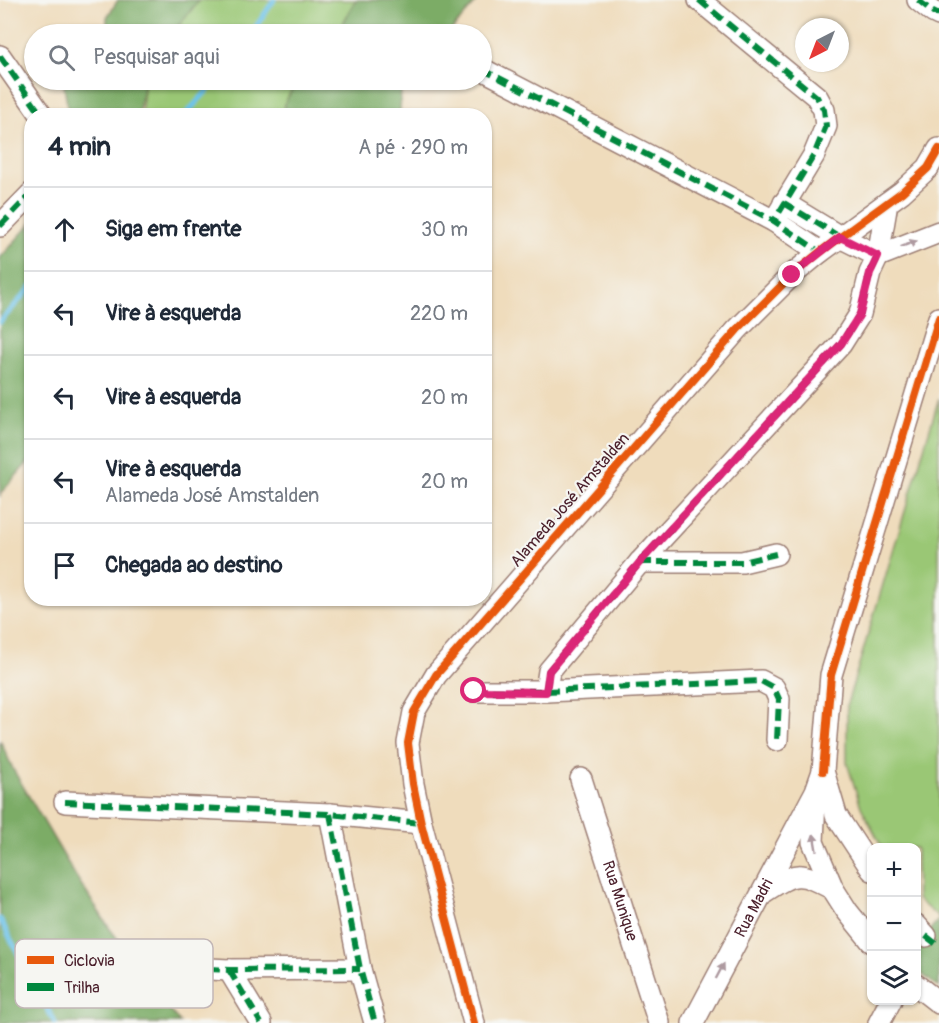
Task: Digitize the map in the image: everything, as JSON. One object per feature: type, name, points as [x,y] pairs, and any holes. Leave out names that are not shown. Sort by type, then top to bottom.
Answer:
[{"type":"street","points":[[699,0],[817,97],[824,110],[826,126],[814,155],[779,212]]},
{"type":"street","points":[[918,0],[939,15]]},
{"type":"street","points":[[0,56],[36,108]]},
{"type":"street","points":[[492,74],[779,212],[840,237],[878,256],[939,232]]},
{"type":"street","name":"Alameda José Amstalden","points":[[474,1023],[421,824],[413,784],[408,743],[414,712],[436,675],[737,330],[792,275],[902,192],[928,168],[939,149]]},
{"type":"street","points":[[0,226],[24,201]]},
{"type":"street","points":[[546,692],[549,671],[640,562],[841,344],[860,314],[870,273],[878,256],[887,202]]},
{"type":"street","points":[[779,212],[820,252]]},
{"type":"street","points":[[867,936],[833,889],[813,842],[816,791],[823,771],[831,675],[939,318]]},
{"type":"street","points":[[640,562],[742,562],[776,554]]},
{"type":"street","points":[[474,691],[546,692],[761,681],[774,688],[779,699],[777,740]]},
{"type":"street","points":[[823,771],[836,815],[867,862]]},
{"type":"street","name":"Rua Munique","points":[[581,779],[659,1023]]},
{"type":"street","name":"Rua Madri","points":[[693,1023],[816,791]]},
{"type":"street","points":[[64,802],[330,814],[421,824]]},
{"type":"street","points":[[330,814],[360,969],[375,1023]]},
{"type":"street","points":[[762,893],[784,879],[797,875],[814,879],[833,889]]},
{"type":"street","points":[[213,969],[360,969]]},
{"type":"street","points":[[229,970],[261,1023]]},
{"type":"street","points":[[921,989],[939,1003]]},
{"type":"street","points":[[879,1023],[888,1005]]},
{"type":"green space","points":[[118,0],[199,0],[180,24],[107,24],[107,17]]},
{"type":"green space","points":[[199,0],[356,0],[343,24],[180,24]]},
{"type":"green space","points":[[356,0],[478,0],[457,24],[343,24]]},
{"type":"green space","points":[[65,90],[143,90],[139,108],[68,108]]},
{"type":"green space","points":[[144,90],[292,90],[284,108],[142,108]]},
{"type":"green space","points":[[292,90],[401,90],[400,108],[284,108]]},
{"type":"green space","points":[[24,231],[24,467],[0,494],[0,258]]},
{"type":"green space","points":[[939,398],[939,918],[921,902],[921,843],[880,843],[861,807],[847,763],[847,704]]},
{"type":"green space","points":[[0,740],[14,771],[75,875],[118,939],[15,939],[15,1008],[168,1008],[180,1023],[0,1023]]},
{"type":"green space","points":[[939,919],[939,988],[921,973],[921,940]]},
{"type":"waterway","points":[[258,24],[274,0]]},
{"type":"waterway","points":[[191,108],[208,90]]},
{"type":"waterway","points":[[0,322],[24,295]]},
{"type":"waterway","points":[[0,919],[15,947]]},
{"type":"waterway","points":[[47,1008],[55,1023]]},
{"type":"marked path","points":[[699,0],[817,97],[824,110],[826,126],[814,155],[774,221]]},
{"type":"marked path","points":[[918,0],[939,15]]},
{"type":"marked path","points":[[0,56],[36,108]]},
{"type":"marked path","points":[[492,74],[774,221],[820,252]]},
{"type":"marked path","points":[[0,226],[24,201]]},
{"type":"marked path","points":[[784,203],[840,237]]},
{"type":"marked path","points":[[546,691],[549,671],[640,562],[841,344],[860,314],[870,273],[878,256]]},
{"type":"marked path","points":[[640,562],[742,562],[776,554]]},
{"type":"marked path","points":[[474,691],[546,691],[761,681],[774,688],[779,699],[777,740]]},
{"type":"marked path","points":[[65,802],[330,814],[421,823]]},
{"type":"marked path","points":[[330,814],[360,969],[375,1023]]},
{"type":"marked path","points":[[926,936],[939,946]]},
{"type":"marked path","points":[[213,969],[360,969]]},
{"type":"marked path","points":[[229,970],[261,1023]]},
{"type":"cycle path","points":[[474,1023],[421,823],[413,784],[408,743],[414,712],[436,675],[737,330],[792,275],[902,192],[928,168],[939,149]]},
{"type":"cycle path","points":[[823,771],[831,675],[939,318]]},
{"type":"route","points":[[474,691],[546,692],[549,671],[640,562],[841,344],[860,314],[870,273],[878,256],[840,237],[792,275]]}]
